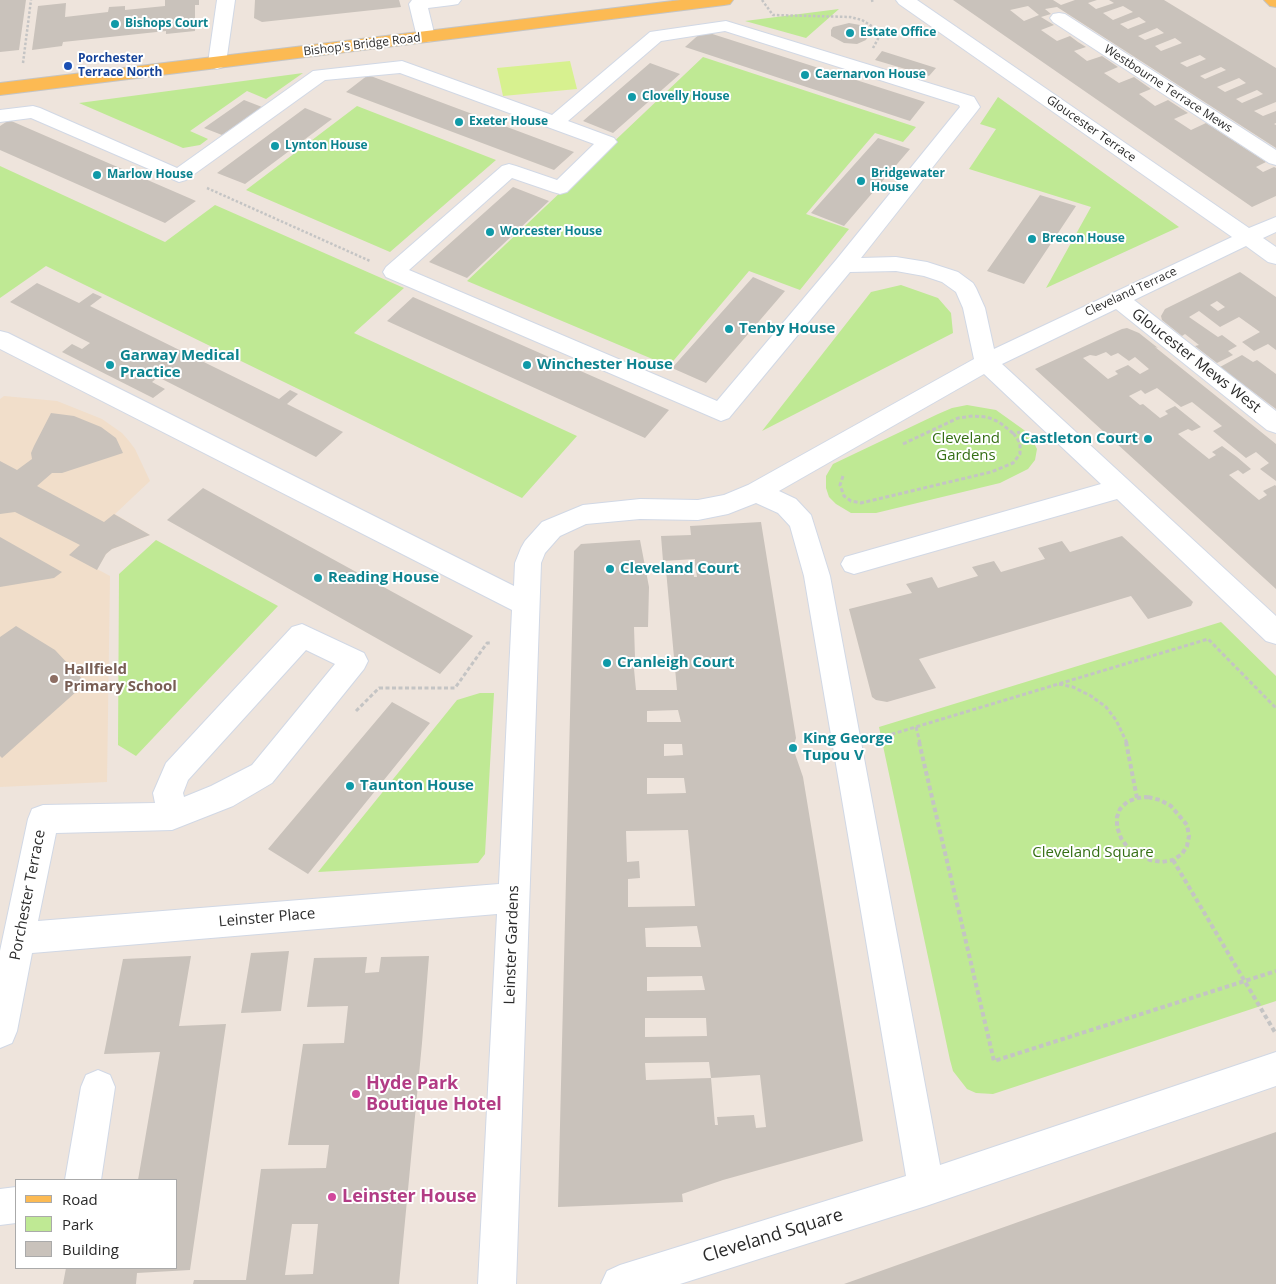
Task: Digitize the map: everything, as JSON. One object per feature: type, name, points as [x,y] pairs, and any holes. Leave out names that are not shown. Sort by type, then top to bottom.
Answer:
[{"type":"main road","name":"Bishop's Bridge Road","points":[[0,90],[426,37],[657,4],[724,0]]},
{"type":"street","points":[[217,63],[226,0]]},
{"type":"street","points":[[426,37],[418,4],[452,0]]},
{"type":"street","name":"Gloucester Terrace","points":[[905,0],[1276,257]]},
{"type":"street","name":"Westbourne Terrace Mews","points":[[1059,18],[1276,159]]},
{"type":"street","points":[[0,116],[33,112],[179,176],[320,75],[402,67],[555,123],[607,142],[560,188],[509,170],[394,272],[721,412],[844,265],[970,107],[967,101],[726,26],[656,36],[555,123]]},
{"type":"street","name":"Cleveland Terrace","points":[[986,362],[1117,298],[1276,224]]},
{"type":"street","points":[[844,265],[896,264],[950,277],[964,288],[974,308],[986,362],[1276,633]]},
{"type":"street","name":"Gloucester Mews West","points":[[1117,298],[1276,424]]},
{"type":"street","points":[[0,339],[527,606],[528,563],[534,548],[551,528],[584,515],[640,509],[698,510],[728,504],[757,492],[986,362]]},
{"type":"street","points":[[854,564],[1122,488]]},
{"type":"street","points":[[757,492],[787,506],[802,522],[817,576],[926,1188]]},
{"type":"street","name":"Leinster Gardens","points":[[497,1284],[527,606]]},
{"type":"street","points":[[302,635],[354,661],[262,774],[222,796],[172,816],[168,793],[176,772],[302,635]]},
{"type":"street","name":"Porchester Terrace","points":[[0,1028],[43,819],[172,816]]},
{"type":"street","name":"Leinster Place","points":[[20,938],[514,898]]},
{"type":"street","name":"Cleveland Square","points":[[620,1284],[926,1188],[1276,1069]]},
{"type":"street","points":[[83,1179],[98,1087]]},
{"type":"street","points":[[0,1207],[15,1206]]},
{"type":"path","points":[[20,87],[31,0]]},
{"type":"path","points":[[762,0],[772,16],[850,17],[862,20],[873,26],[878,30],[877,44],[857,67]]},
{"type":"path","points":[[179,176],[394,272]]},
{"type":"path","points":[[849,470],[842,477],[840,485],[844,496],[852,501],[870,502],[991,472],[1013,463],[1020,454],[1020,443],[1014,434],[999,422],[987,417],[973,416],[958,418],[899,446]]},
{"type":"path","points":[[1014,434],[1048,419]]},
{"type":"path","points":[[846,740],[881,738],[1208,639],[1276,708]]},
{"type":"path","points":[[328,694],[356,711],[379,688],[454,688],[487,644],[525,642]]},
{"type":"path","points":[[1059,684],[1073,687],[1091,696],[1106,706],[1116,720],[1125,737],[1130,753],[1133,783],[1137,798]]},
{"type":"path","points":[[916,727],[994,1061],[1276,971]]},
{"type":"path","points":[[1148,797],[1160,800],[1176,811],[1186,825],[1189,836],[1187,846],[1182,854],[1173,860],[1162,862],[1150,860],[1128,848],[1121,838],[1117,827],[1117,817],[1120,809],[1127,802],[1137,798],[1148,797]]},
{"type":"path","points":[[1173,860],[1276,1034]]},
{"type":"shaded area","name":"Hallfield Primary School","points":[[4,396],[57,401],[102,419],[122,433],[129,441],[135,449],[150,481],[115,514],[150,535],[112,549],[106,554],[97,569],[110,576],[107,782],[0,787],[0,399]]},
{"type":"green space","points":[[839,9],[806,38],[745,21]]},
{"type":"green space","points":[[703,57],[916,127],[903,142],[875,133],[806,214],[849,229],[800,290],[749,271],[669,366],[467,281]]},
{"type":"green space","points":[[570,61],[577,89],[503,96],[497,68]]},
{"type":"green space","points":[[303,73],[266,99],[247,91],[190,131],[208,139],[200,145],[183,148],[79,103]]},
{"type":"green space","points":[[998,97],[1179,227],[1046,288],[1091,207],[969,169],[996,129],[980,124]]},
{"type":"green space","points":[[357,106],[496,160],[390,252],[246,190]]},
{"type":"green space","points":[[0,166],[165,242],[215,205],[404,288],[354,333],[577,436],[522,498],[46,266],[0,298]]},
{"type":"green space","points":[[901,285],[938,298],[951,313],[953,333],[762,431],[871,292]]},
{"type":"green space","name":"Cleveland Gardens","points":[[967,405],[996,410],[1031,437],[1037,449],[1035,460],[1028,469],[1000,483],[876,513],[851,513],[836,504],[829,497],[826,488],[826,476],[833,464],[938,414],[952,408]]},
{"type":"green space","points":[[156,540],[278,606],[136,756],[118,745],[119,574]]},
{"type":"green space","name":"Cleveland Square","points":[[1221,622],[1276,676],[1276,1001],[993,1094],[976,1093],[967,1089],[953,1071],[950,1060],[879,727]]},
{"type":"green space","points":[[480,693],[494,693],[485,854],[478,863],[318,872],[457,700]]},
{"type":"building","points":[[0,0],[26,0],[19,50],[0,52]]},
{"type":"building","name":"Bishops Court","points":[[165,0],[199,0],[199,5],[195,5],[195,31],[166,34],[166,31],[63,42],[62,46],[32,50],[38,6],[66,3],[65,17],[108,12],[109,7],[125,6],[125,10],[165,6]]},
{"type":"building","points":[[255,0],[399,0],[401,7],[262,22],[254,18]]},
{"type":"building","points":[[953,0],[1053,0],[1061,5],[1075,0],[1097,0],[1088,3],[1096,9],[1114,3],[1109,0],[1164,0],[1276,68],[1276,102],[1254,111],[1263,116],[1276,111],[1276,123],[1274,124],[1276,125],[1276,148],[1057,7],[1045,9],[1051,14],[1041,17],[1054,25],[1041,30],[1057,41],[1070,36],[1086,47],[1074,51],[1087,61],[1102,56],[1118,67],[1104,73],[1119,83],[1134,77],[1151,89],[1139,94],[1155,106],[1168,100],[1188,113],[1174,119],[1191,130],[1206,123],[1266,162],[1256,167],[1263,172],[1274,167],[1276,168],[1276,196],[1252,207]],"holes":[[[1028,6],[1039,15],[1024,21],[1010,10]],[[1123,6],[1133,12],[1113,20],[1103,13]],[[1139,17],[1146,22],[1128,29],[1120,24]],[[1157,28],[1164,33],[1145,40],[1138,36]],[[1175,38],[1182,43],[1161,51],[1155,46]],[[1200,55],[1206,59],[1187,67],[1180,63]],[[1221,67],[1226,70],[1205,79],[1200,76]],[[1239,78],[1246,83],[1225,92],[1217,87]],[[1257,90],[1263,94],[1242,103],[1236,99]]]},
{"type":"building","name":"Estate Office","points":[[849,23],[860,25],[868,31],[869,34],[866,40],[857,44],[844,43],[831,36],[833,27]]},
{"type":"building","name":"Caernarvon House","points":[[703,31],[925,102],[910,121],[685,47]]},
{"type":"building","points":[[882,51],[936,68],[929,76],[875,60]]},
{"type":"building","name":"Clovelly House","points":[[650,63],[680,74],[613,133],[583,121]]},
{"type":"building","name":"Exeter House","points":[[368,75],[574,152],[554,170],[346,92]]},
{"type":"building","points":[[244,100],[262,107],[222,135],[204,128]]},
{"type":"building","name":"Lynton House","points":[[305,108],[332,119],[245,184],[217,173]]},
{"type":"building","name":"Marlow House","points":[[9,120],[196,201],[165,223],[0,150],[0,126]]},
{"type":"building","name":"Bridgewater House","points":[[878,138],[910,149],[844,226],[811,213]]},
{"type":"building","name":"Worcester House","points":[[513,187],[549,201],[467,278],[429,262]]},
{"type":"building","name":"Brecon House","points":[[1040,195],[1076,206],[1024,284],[987,271]]},
{"type":"building","points":[[1240,272],[1276,297],[1276,350],[1268,344],[1254,351],[1242,342],[1260,332],[1239,317],[1220,327],[1199,311],[1189,317],[1218,337],[1222,335],[1237,346],[1228,351],[1233,355],[1217,363],[1195,346],[1199,345],[1185,334],[1182,336],[1162,320],[1161,316],[1165,309]],"holes":[[[1217,301],[1225,307],[1218,311],[1210,305]]]},
{"type":"building","name":"Tenby House","points":[[753,277],[785,291],[706,383],[672,368]]},
{"type":"building","points":[[37,283],[79,303],[93,293],[102,297],[90,306],[279,399],[290,390],[298,394],[287,404],[343,432],[316,457],[158,377],[152,382],[165,389],[153,398],[62,352],[72,344],[82,349],[90,343],[10,302]]},
{"type":"building","name":"Winchester House","points":[[413,297],[669,410],[645,438],[387,321]]},
{"type":"building","points":[[1127,328],[1139,333],[1276,444],[1276,481],[1260,469],[1269,463],[1256,452],[1246,458],[1213,431],[1222,426],[1192,402],[1181,407],[1157,388],[1145,394],[1141,390],[1129,396],[1140,405],[1143,404],[1160,418],[1168,414],[1165,411],[1175,406],[1201,427],[1192,431],[1188,429],[1178,434],[1209,459],[1216,455],[1212,452],[1222,446],[1237,457],[1251,469],[1243,474],[1238,470],[1229,475],[1259,500],[1267,495],[1263,491],[1276,486],[1276,589],[1035,369]],"holes":[[[1106,352],[1111,356],[1118,353],[1129,361],[1135,357],[1149,369],[1140,374],[1128,365],[1115,371],[1118,374],[1108,379],[1083,358]]]},
{"type":"building","points":[[1242,355],[1253,362],[1257,360],[1276,374],[1276,409],[1220,367]]},
{"type":"building","points":[[51,413],[74,416],[101,427],[116,438],[123,453],[62,473],[52,473],[37,486],[104,522],[114,514],[150,535],[112,549],[106,554],[97,570],[69,555],[80,545],[15,512],[0,514],[0,461],[17,470],[32,459],[31,453]]},
{"type":"building","name":"Reading House","points":[[203,488],[473,636],[440,674],[167,520]]},
{"type":"building","points":[[761,522],[796,738],[793,748],[803,777],[863,1141],[723,1180],[682,1194],[683,1202],[558,1207],[574,551],[581,544],[640,540],[649,587],[648,627],[634,627],[635,658],[642,658],[642,668],[634,669],[636,690],[677,690],[666,570],[693,568],[694,577],[697,577],[695,559],[663,561],[661,536],[691,535],[690,526]],"holes":[[[678,710],[681,722],[647,722],[647,711]],[[664,744],[682,744],[683,755],[664,756]],[[647,778],[684,778],[686,793],[647,794]],[[688,830],[695,906],[628,907],[628,879],[640,878],[639,861],[627,862],[626,831]],[[697,926],[701,947],[646,947],[645,928]],[[702,976],[705,990],[647,991],[647,977]],[[645,1018],[706,1018],[707,1036],[645,1037]],[[709,1062],[711,1078],[646,1080],[645,1063]],[[760,1075],[766,1127],[756,1128],[754,1115],[717,1117],[718,1125],[715,1125],[711,1078]]]},
{"type":"building","points":[[1122,536],[1193,602],[1191,606],[1148,619],[1131,596],[919,659],[936,688],[887,702],[876,700],[872,697],[849,609],[912,593],[906,584],[932,577],[938,588],[978,576],[972,567],[994,561],[1001,572],[1045,559],[1038,548],[1062,541],[1070,552]]},
{"type":"building","points":[[0,537],[62,572],[54,578],[0,587]]},
{"type":"building","points":[[16,626],[55,650],[86,683],[2,758],[0,756],[0,637]]},
{"type":"building","name":"Taunton House","points":[[392,702],[430,723],[308,874],[268,849]]},
{"type":"building","points":[[289,951],[281,1011],[241,1013],[251,953]]},
{"type":"building","points":[[191,956],[179,1026],[226,1024],[190,1270],[137,1273],[136,1284],[63,1284],[66,1269],[178,1269],[178,1179],[138,1179],[160,1052],[104,1054],[123,959]]},
{"type":"building","points":[[429,956],[399,1284],[193,1284],[194,1280],[246,1280],[261,1169],[326,1168],[329,1145],[288,1145],[303,1044],[344,1043],[348,1006],[307,1007],[314,958],[367,957],[365,973],[379,972],[381,957]],"holes":[[[292,1224],[318,1224],[313,1274],[285,1275]]]},
{"type":"building","points":[[1276,1132],[1276,1284],[844,1284],[1038,1215]]},
{"type":"place","name":"Bishops Court","points":[[115,24]]},
{"type":"place","name":"Estate Office","points":[[850,33]]},
{"type":"place","name":"Porchester Terrace North","points":[[68,66]]},
{"type":"place","name":"Caernarvon House","points":[[805,75]]},
{"type":"place","name":"Clovelly House","points":[[632,97]]},
{"type":"place","name":"Exeter House","points":[[459,122]]},
{"type":"place","name":"Lynton House","points":[[275,146]]},
{"type":"place","name":"Marlow House","points":[[97,175]]},
{"type":"place","name":"Bridgewater House","points":[[861,181]]},
{"type":"place","name":"Worcester House","points":[[490,232]]},
{"type":"place","name":"Brecon House","points":[[1032,239]]},
{"type":"place","name":"Tenby House","points":[[729,329]]},
{"type":"place","name":"Garway Medical Practice","points":[[110,365]]},
{"type":"place","name":"Winchester House","points":[[527,365]]},
{"type":"place","name":"Castleton Court","points":[[1148,439]]},
{"type":"place","name":"Cleveland Court","points":[[610,569]]},
{"type":"place","name":"Reading House","points":[[318,578]]},
{"type":"place","name":"Cranleigh Court","points":[[607,663]]},
{"type":"place","name":"Hallfield Primary School","points":[[54,679]]},
{"type":"place","name":"King George Tupou V","points":[[793,748]]},
{"type":"place","name":"Taunton House","points":[[350,786]]},
{"type":"place","name":"Hyde Park Boutique Hotel","points":[[356,1094]]},
{"type":"place","name":"Leinster House","points":[[332,1197]]}]
